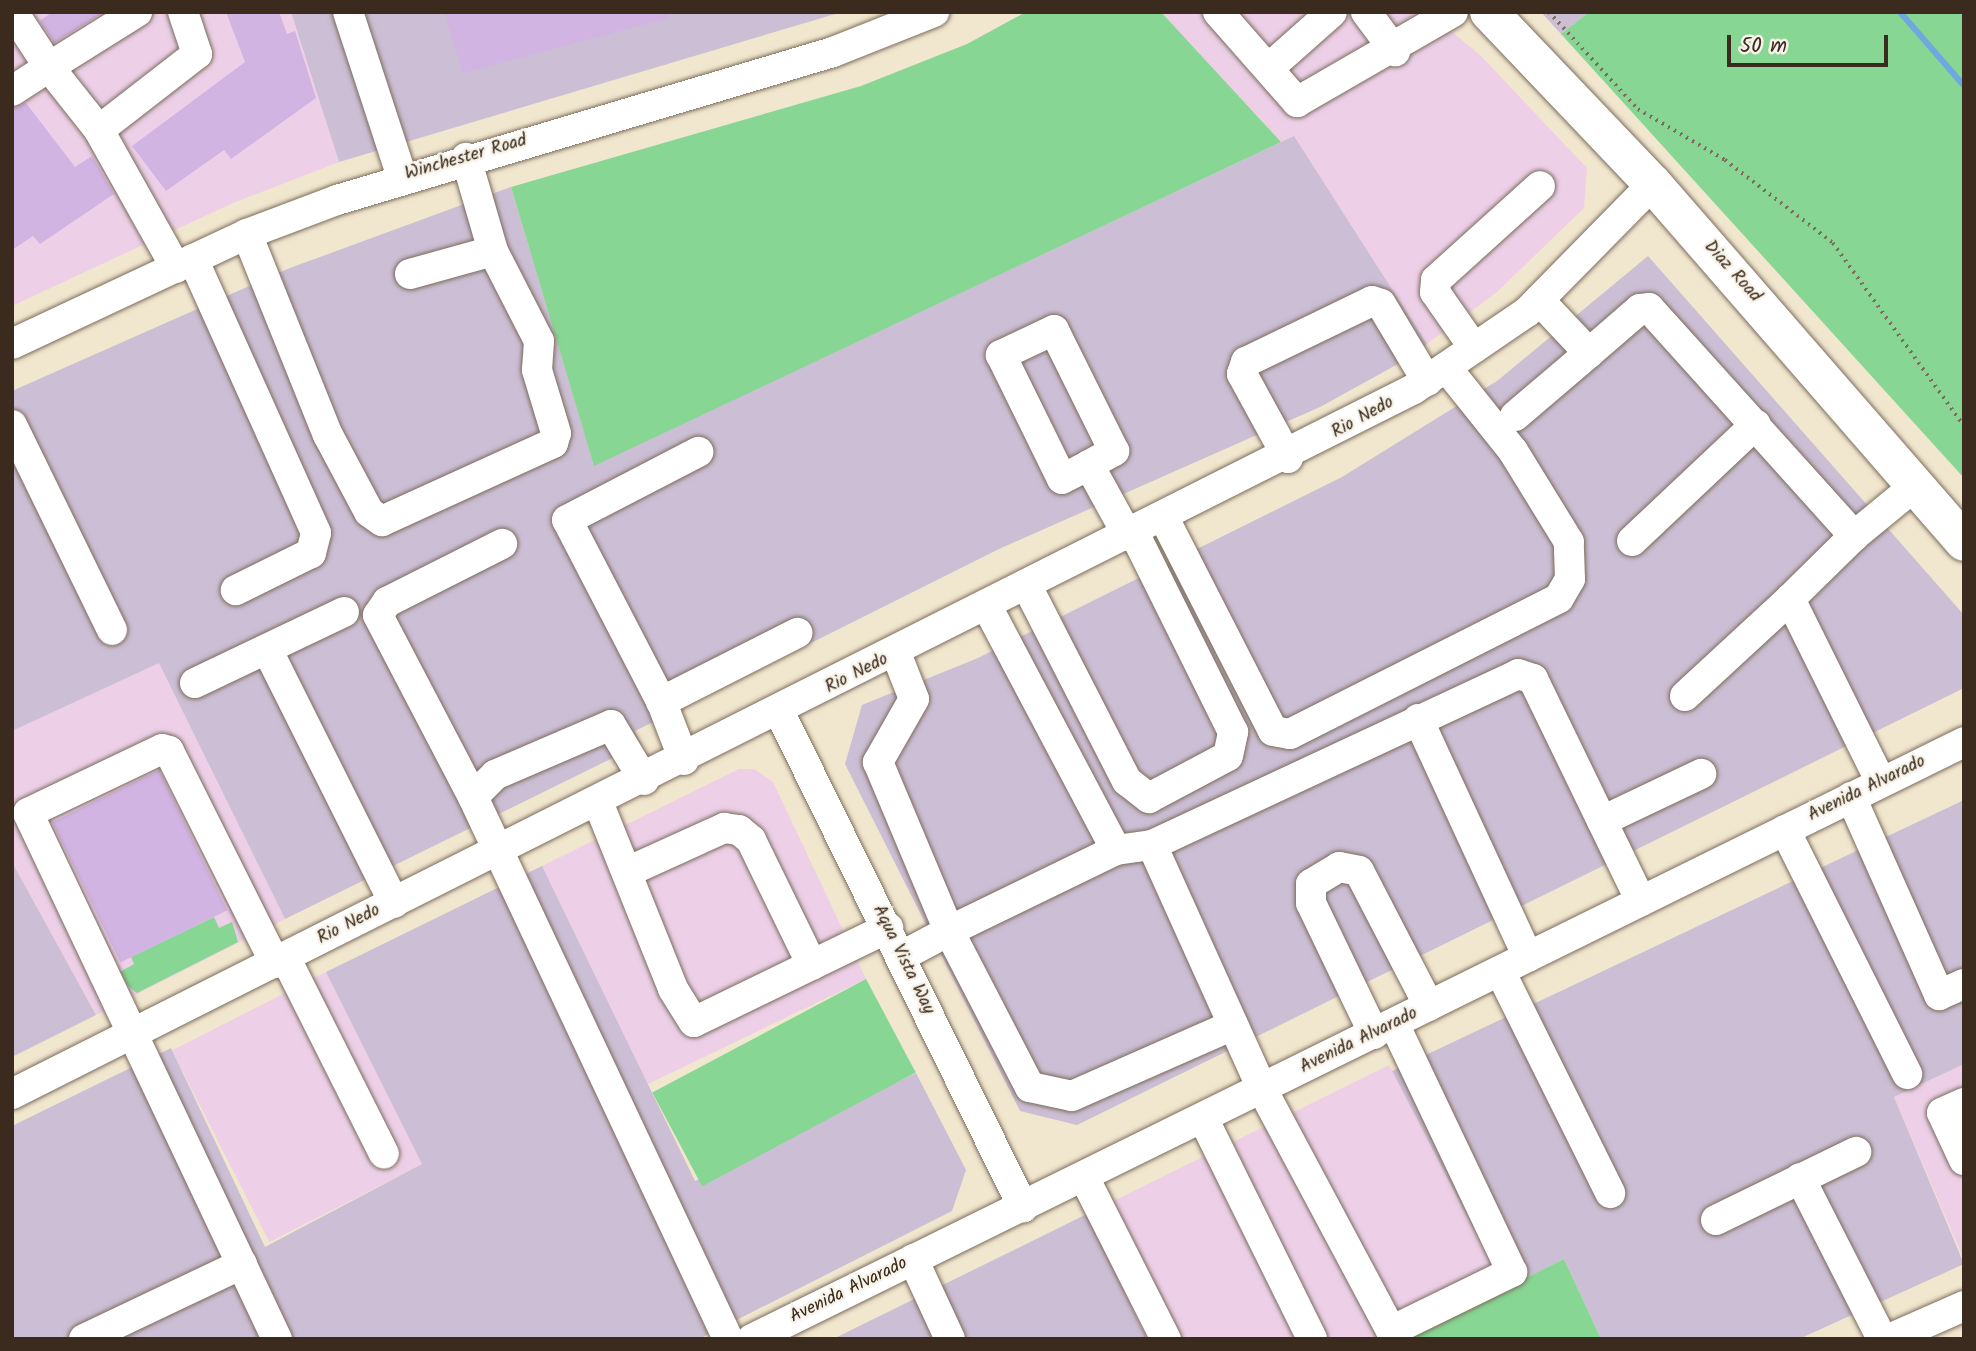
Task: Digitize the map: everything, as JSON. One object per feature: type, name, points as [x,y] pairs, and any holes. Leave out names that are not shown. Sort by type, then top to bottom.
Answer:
[{"type":"main road","name":"Diaz Road","points":[[1489,12],[1653,184],[1964,542]]},
{"type":"street","points":[[12,91],[137,12]]},
{"type":"street","points":[[99,130],[197,54],[183,12]]},
{"type":"street","points":[[348,12],[402,177]]},
{"type":"street","name":"Winchester Road","points":[[12,344],[247,234],[402,177],[833,52],[934,12]]},
{"type":"street","points":[[1218,12],[1297,102],[1395,51],[1453,12]]},
{"type":"street","points":[[1269,68],[1332,12]]},
{"type":"street","points":[[1366,12],[1395,51]]},
{"type":"street","points":[[17,15],[49,68],[99,130],[184,264],[316,533],[311,553],[236,590]]},
{"type":"street","points":[[247,234],[328,435],[369,512],[382,521],[553,443],[556,433],[537,370],[539,341],[493,250],[466,158]]},
{"type":"street","name":"Rio Nedo","points":[[12,1094],[1288,458],[1437,374],[1539,300],[1653,184]]},
{"type":"street","points":[[1474,348],[1435,292],[1436,280],[1541,186]]},
{"type":"street","points":[[410,274],[493,250]]},
{"type":"street","points":[[1539,300],[1589,353]]},
{"type":"street","points":[[1164,519],[1273,731],[1290,734],[1559,598],[1570,579],[1569,542],[1513,452],[1437,374],[1381,304],[1372,301],[1246,362],[1242,374],[1288,458]]},
{"type":"street","points":[[1514,416],[1640,309],[1649,308],[1854,536]]},
{"type":"street","points":[[1054,330],[1114,451],[1089,465],[1062,479],[1000,355],[1054,330]]},
{"type":"street","points":[[1632,541],[1756,424]]},
{"type":"street","points":[[12,425],[112,630]]},
{"type":"street","points":[[684,761],[661,702],[567,520],[698,452]]},
{"type":"street","points":[[1027,586],[1127,780],[1149,798],[1228,756],[1233,732],[1131,535],[1089,465]]},
{"type":"street","points":[[1685,696],[1854,536],[1916,485]]},
{"type":"street","points":[[502,544],[387,602],[378,615],[472,797],[480,820],[502,850],[728,1339]]},
{"type":"street","points":[[1790,599],[1881,782]]},
{"type":"street","points":[[987,606],[1116,850]]},
{"type":"street","points":[[195,683],[344,612]]},
{"type":"street","points":[[661,702],[797,633]]},
{"type":"street","points":[[267,649],[394,903]]},
{"type":"street","points":[[896,653],[914,699],[878,762],[949,931],[1030,1087],[1072,1096],[1233,1025]]},
{"type":"street","points":[[902,956],[1116,850],[1152,845],[1513,674],[1534,679],[1641,901]]},
{"type":"street","name":"Aqua Vista Way","points":[[780,713],[902,956],[1023,1208]]},
{"type":"street","points":[[1418,719],[1528,957]]},
{"type":"street","points":[[472,797],[495,775],[611,725],[644,780]]},
{"type":"street","name":"Avenida Alvarado","points":[[752,1339],[1023,1208],[1964,742]]},
{"type":"street","points":[[277,1339],[29,813],[162,749],[169,751],[384,1154]]},
{"type":"street","points":[[1602,821],[1701,774]]},
{"type":"street","points":[[1851,797],[1939,995],[1964,984]]},
{"type":"street","points":[[598,802],[673,989],[694,1023],[887,928]]},
{"type":"street","points":[[627,872],[724,828],[739,830],[751,840],[812,965]]},
{"type":"street","points":[[1785,830],[1907,1074]]},
{"type":"street","points":[[1152,845],[1262,1089],[1384,1335],[1512,1272],[1384,1029],[1311,903],[1311,884],[1339,867],[1359,871],[1429,1006]]},
{"type":"street","points":[[1500,971],[1609,1193]]},
{"type":"street","points":[[1964,1103],[1942,1113],[1964,1160]]},
{"type":"street","points":[[1203,1118],[1312,1339]]},
{"type":"street","points":[[1716,1220],[1856,1152]]},
{"type":"street","points":[[1083,1177],[1166,1339]]},
{"type":"street","points":[[1800,1178],[1882,1339]]},
{"type":"street","points":[[913,1259],[950,1339]]},
{"type":"street","points":[[84,1339],[242,1264]]},
{"type":"street","points":[[1889,1339],[1964,1306]]},
{"type":"path","points":[[1549,12],[1638,109],[1725,160],[1833,243],[1964,426]]},
{"type":"shaded area","points":[[12,12],[291,12],[339,162],[233,203],[12,306]]},
{"type":"shaded area","points":[[291,12],[842,12],[339,162]]},
{"type":"shaded area","points":[[1161,12],[1428,12],[1480,55],[1587,168],[1584,208],[1497,292],[1427,344],[1294,137],[1281,142]]},
{"type":"shaded area","points":[[1541,12],[1589,12],[1561,34]]},
{"type":"shaded area","points":[[1294,136],[1427,344],[1416,354],[1320,407],[999,549],[635,731],[641,744],[285,919],[159,663],[12,731],[12,391],[290,268],[511,187],[594,465]]},
{"type":"shaded area","points":[[1648,256],[1964,615],[1964,688],[1077,1125],[1020,1111],[845,764],[862,705],[978,658],[1342,477],[1497,381]]},
{"type":"shaded area","points":[[159,662],[285,919],[96,1015],[12,862],[12,731]]},
{"type":"shaded area","points":[[739,769],[754,769],[773,782],[866,979],[648,1084],[542,866]]},
{"type":"shaded area","points":[[1964,800],[1964,1064],[1894,1097],[1964,1264],[1799,1339],[1601,1339],[1564,1259],[1505,1289],[1392,1071]]},
{"type":"shaded area","points":[[12,862],[96,1015],[12,1057]]},
{"type":"shaded area","points":[[542,866],[695,1181],[916,1073],[966,1170],[952,1211],[699,1339],[12,1339],[12,1126],[171,1048],[265,1247],[422,1164],[326,972]]},
{"type":"shaded area","points":[[326,972],[424,1164],[269,1242],[172,1051]]},
{"type":"shaded area","points":[[1964,1064],[1964,1260],[1894,1097]]},
{"type":"shaded area","points":[[1389,1065],[1505,1289],[1403,1339],[1147,1339],[1087,1214]]},
{"type":"shaded area","points":[[1087,1214],[1147,1339],[833,1339]]},
{"type":"green space","points":[[1026,12],[1161,12],[1281,142],[594,466],[511,187],[861,86],[967,44]]},
{"type":"green space","points":[[1589,12],[1964,12],[1964,478],[1561,34]]},
{"type":"green space","points":[[214,917],[219,928],[232,922],[238,942],[137,993],[128,986],[120,972],[134,964],[131,957]]},
{"type":"green space","points":[[866,979],[916,1073],[702,1186],[652,1093]]},
{"type":"green space","points":[[1564,1259],[1601,1339],[1403,1339]]},
{"type":"building","points":[[52,12],[104,12],[54,43],[40,21]]},
{"type":"building","points":[[226,12],[279,12],[287,34],[295,31],[316,98],[231,159],[224,150],[166,191],[132,146],[245,62]]},
{"type":"building","points":[[444,12],[668,12],[669,18],[463,73]]},
{"type":"building","points":[[26,103],[75,167],[92,156],[114,194],[40,244],[33,236],[12,250],[12,108]]},
{"type":"building","points":[[159,770],[227,910],[120,962],[52,822]]},
{"type":"waterway","points":[[1900,12],[1964,86]]}]
